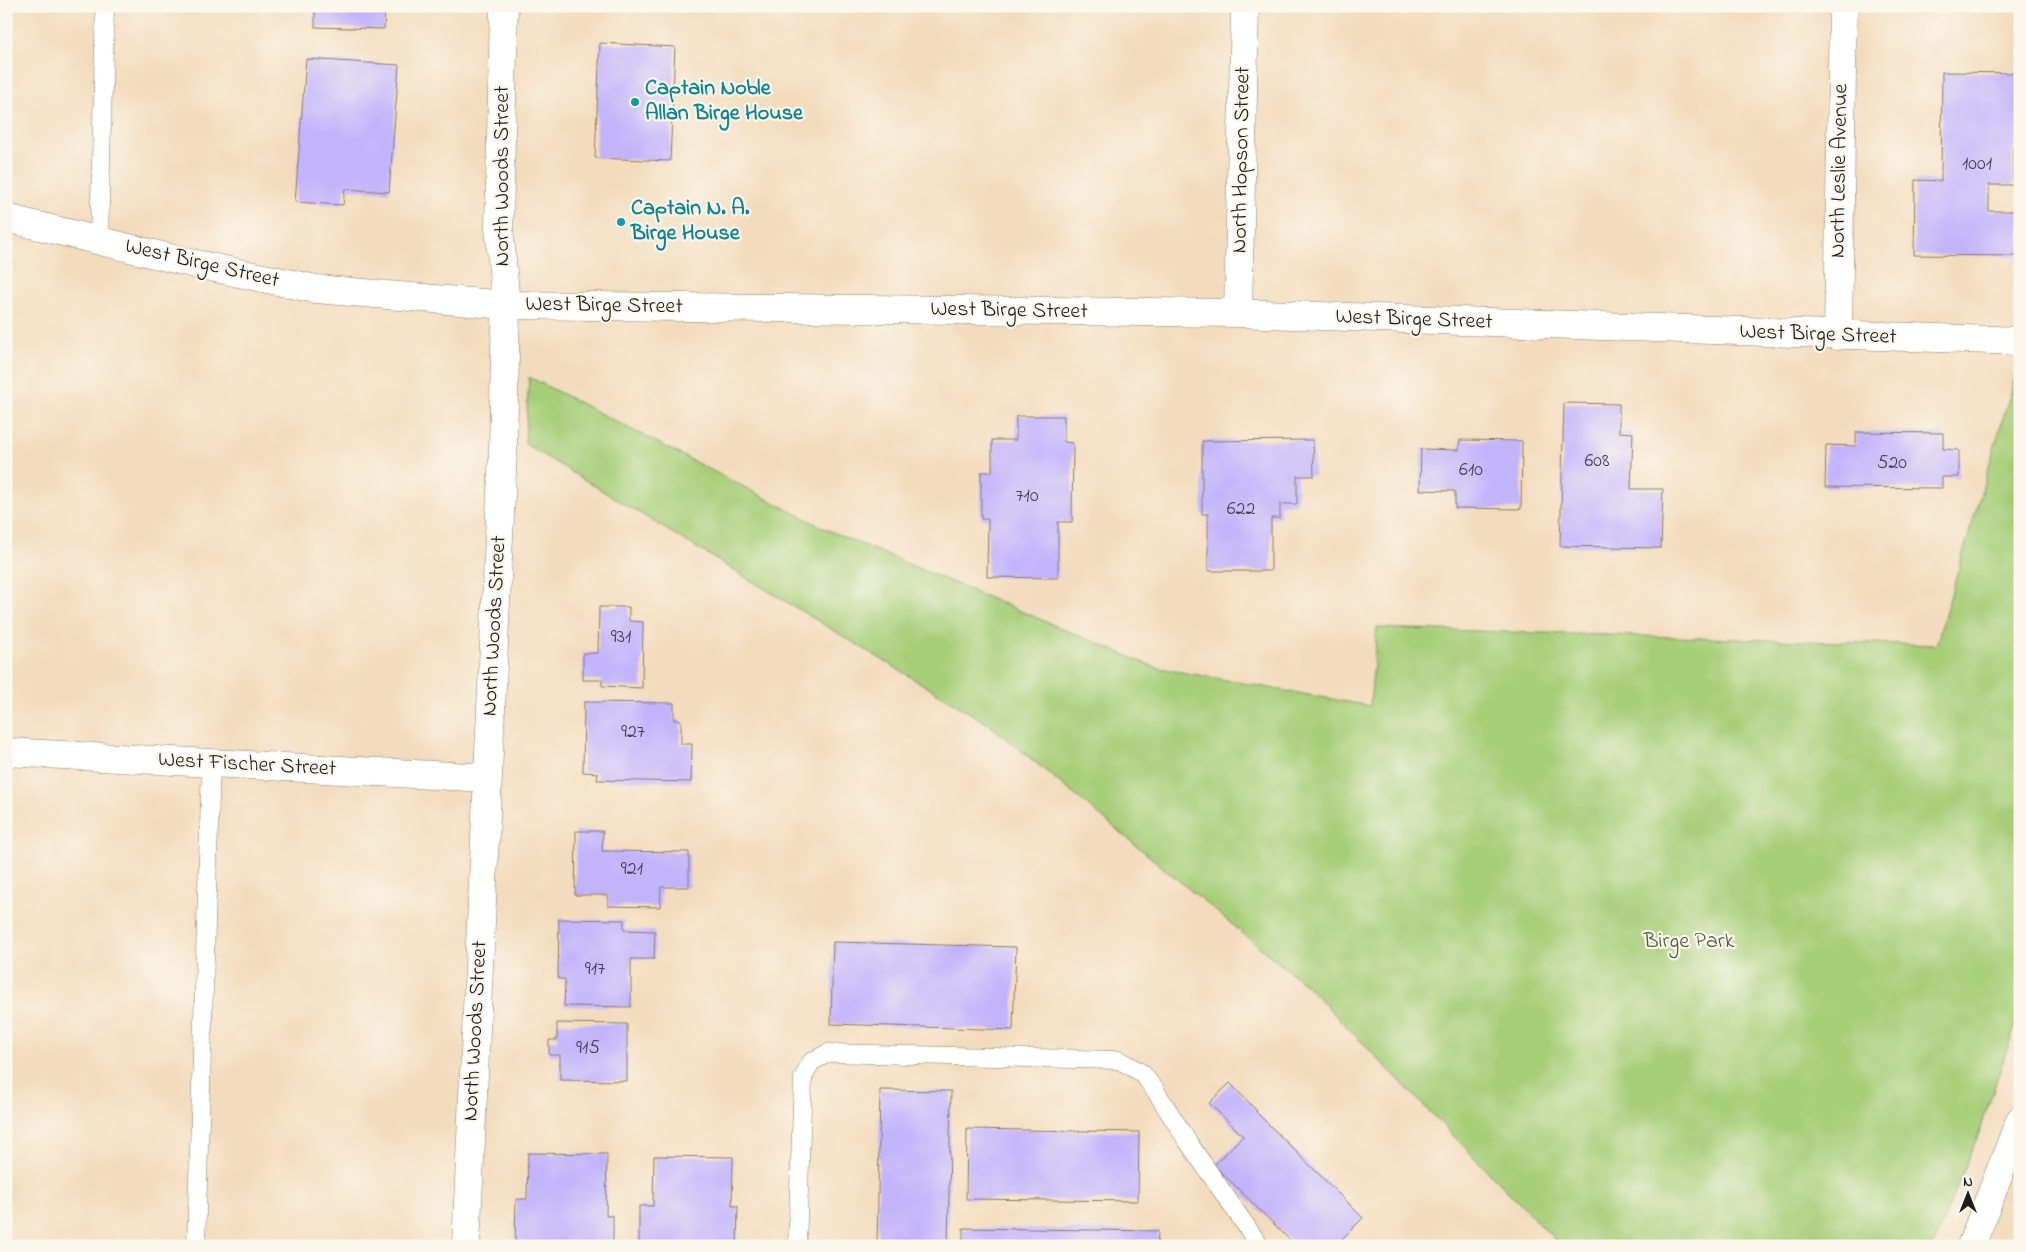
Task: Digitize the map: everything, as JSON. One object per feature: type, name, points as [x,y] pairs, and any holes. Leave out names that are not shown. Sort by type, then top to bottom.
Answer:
[{"type":"street","name":"North Woods Street","points":[[466,1246],[503,460],[506,304],[499,227],[504,6]]},
{"type":"street","name":"North Hopson Street","points":[[1238,313],[1245,6]]},
{"type":"street","name":"North Leslie Avenue","points":[[1838,336],[1843,6]]},
{"type":"street","name":"West Birge Street","points":[[6,218],[191,263],[316,289],[506,304],[1238,313],[1838,336],[2020,341]]},
{"type":"street","name":"West Fischer Street","points":[[6,752],[488,778]]},
{"type":"street","points":[[1971,1246],[2020,1120]]},
{"type":"lane","points":[[99,241],[105,6]]},
{"type":"lane","points":[[196,1246],[211,763]]},
{"type":"lane","points":[[797,1246],[803,1078],[811,1062],[828,1054],[1119,1060],[1142,1073],[1155,1090],[1188,1142],[1260,1246]]},
{"type":"green space","name":"Birge Park","points":[[2020,361],[2020,1011],[1980,1130],[1933,1246],[1561,1246],[1308,987],[990,725],[525,444],[529,377],[832,532],[1154,667],[1370,706],[1377,628],[1936,645]]},
{"type":"building","points":[[315,6],[385,6],[384,29],[315,27]]},
{"type":"building","name":"Captain Noble Allan Birge House","points":[[600,43],[675,47],[670,161],[595,158]]},
{"type":"building","points":[[306,59],[399,65],[389,192],[345,189],[343,205],[295,202]]},
{"type":"building","points":[[1942,72],[2020,73],[2020,148],[2013,148],[2013,185],[1989,185],[1989,211],[2020,211],[2020,256],[1914,255],[1915,180],[1941,181]]},
{"type":"building","points":[[1564,403],[1619,404],[1619,432],[1633,433],[1631,489],[1663,489],[1661,548],[1560,546]]},
{"type":"building","points":[[1016,416],[1064,416],[1064,442],[1073,443],[1072,522],[1058,522],[1058,578],[987,577],[988,519],[981,519],[981,472],[992,472],[992,440],[1016,440]]},
{"type":"building","points":[[1856,432],[1943,433],[1943,449],[1959,450],[1959,477],[1942,477],[1942,488],[1825,487],[1826,445],[1856,446]]},
{"type":"building","points":[[1313,440],[1314,476],[1297,476],[1297,504],[1280,504],[1280,518],[1271,518],[1271,571],[1208,571],[1208,514],[1202,514],[1202,441]]},
{"type":"building","points":[[1460,440],[1522,441],[1521,509],[1455,508],[1455,491],[1420,490],[1421,449],[1459,450]]},
{"type":"building","points":[[599,607],[629,607],[629,621],[643,622],[642,688],[602,686],[602,680],[583,680],[583,653],[598,653]]},
{"type":"building","points":[[584,702],[674,703],[674,720],[681,720],[681,744],[692,744],[691,782],[597,780],[598,773],[583,772]]},
{"type":"building","points":[[576,831],[603,831],[602,851],[689,852],[689,887],[661,887],[660,907],[608,906],[608,895],[575,895]]},
{"type":"building","points":[[559,919],[624,920],[624,930],[655,931],[654,959],[631,959],[631,1007],[564,1006],[565,979],[558,979]]},
{"type":"building","points":[[833,942],[1016,947],[1013,1030],[831,1024]]},
{"type":"building","points":[[557,1023],[627,1024],[627,1081],[560,1080],[560,1055],[549,1055],[549,1040],[557,1040]]},
{"type":"building","points":[[1230,1083],[1256,1112],[1363,1218],[1335,1246],[1296,1246],[1214,1165],[1243,1136],[1209,1103]]},
{"type":"building","points":[[880,1090],[951,1091],[948,1246],[877,1246]]},
{"type":"building","points":[[967,1129],[1139,1132],[1138,1201],[966,1199]]},
{"type":"building","points":[[528,1153],[607,1154],[606,1216],[613,1216],[613,1246],[538,1246],[538,1242],[515,1242],[516,1199],[527,1199]]},
{"type":"building","points":[[654,1156],[733,1157],[732,1206],[738,1206],[737,1246],[639,1246],[639,1206],[653,1206]]},
{"type":"building","points":[[963,1228],[1158,1231],[1157,1246],[963,1246]]},
{"type":"place","name":"Captain Noble Allan Birge House","points":[[635,102]]},
{"type":"place","name":"Captain N. A. Birge House","points":[[621,222]]}]
